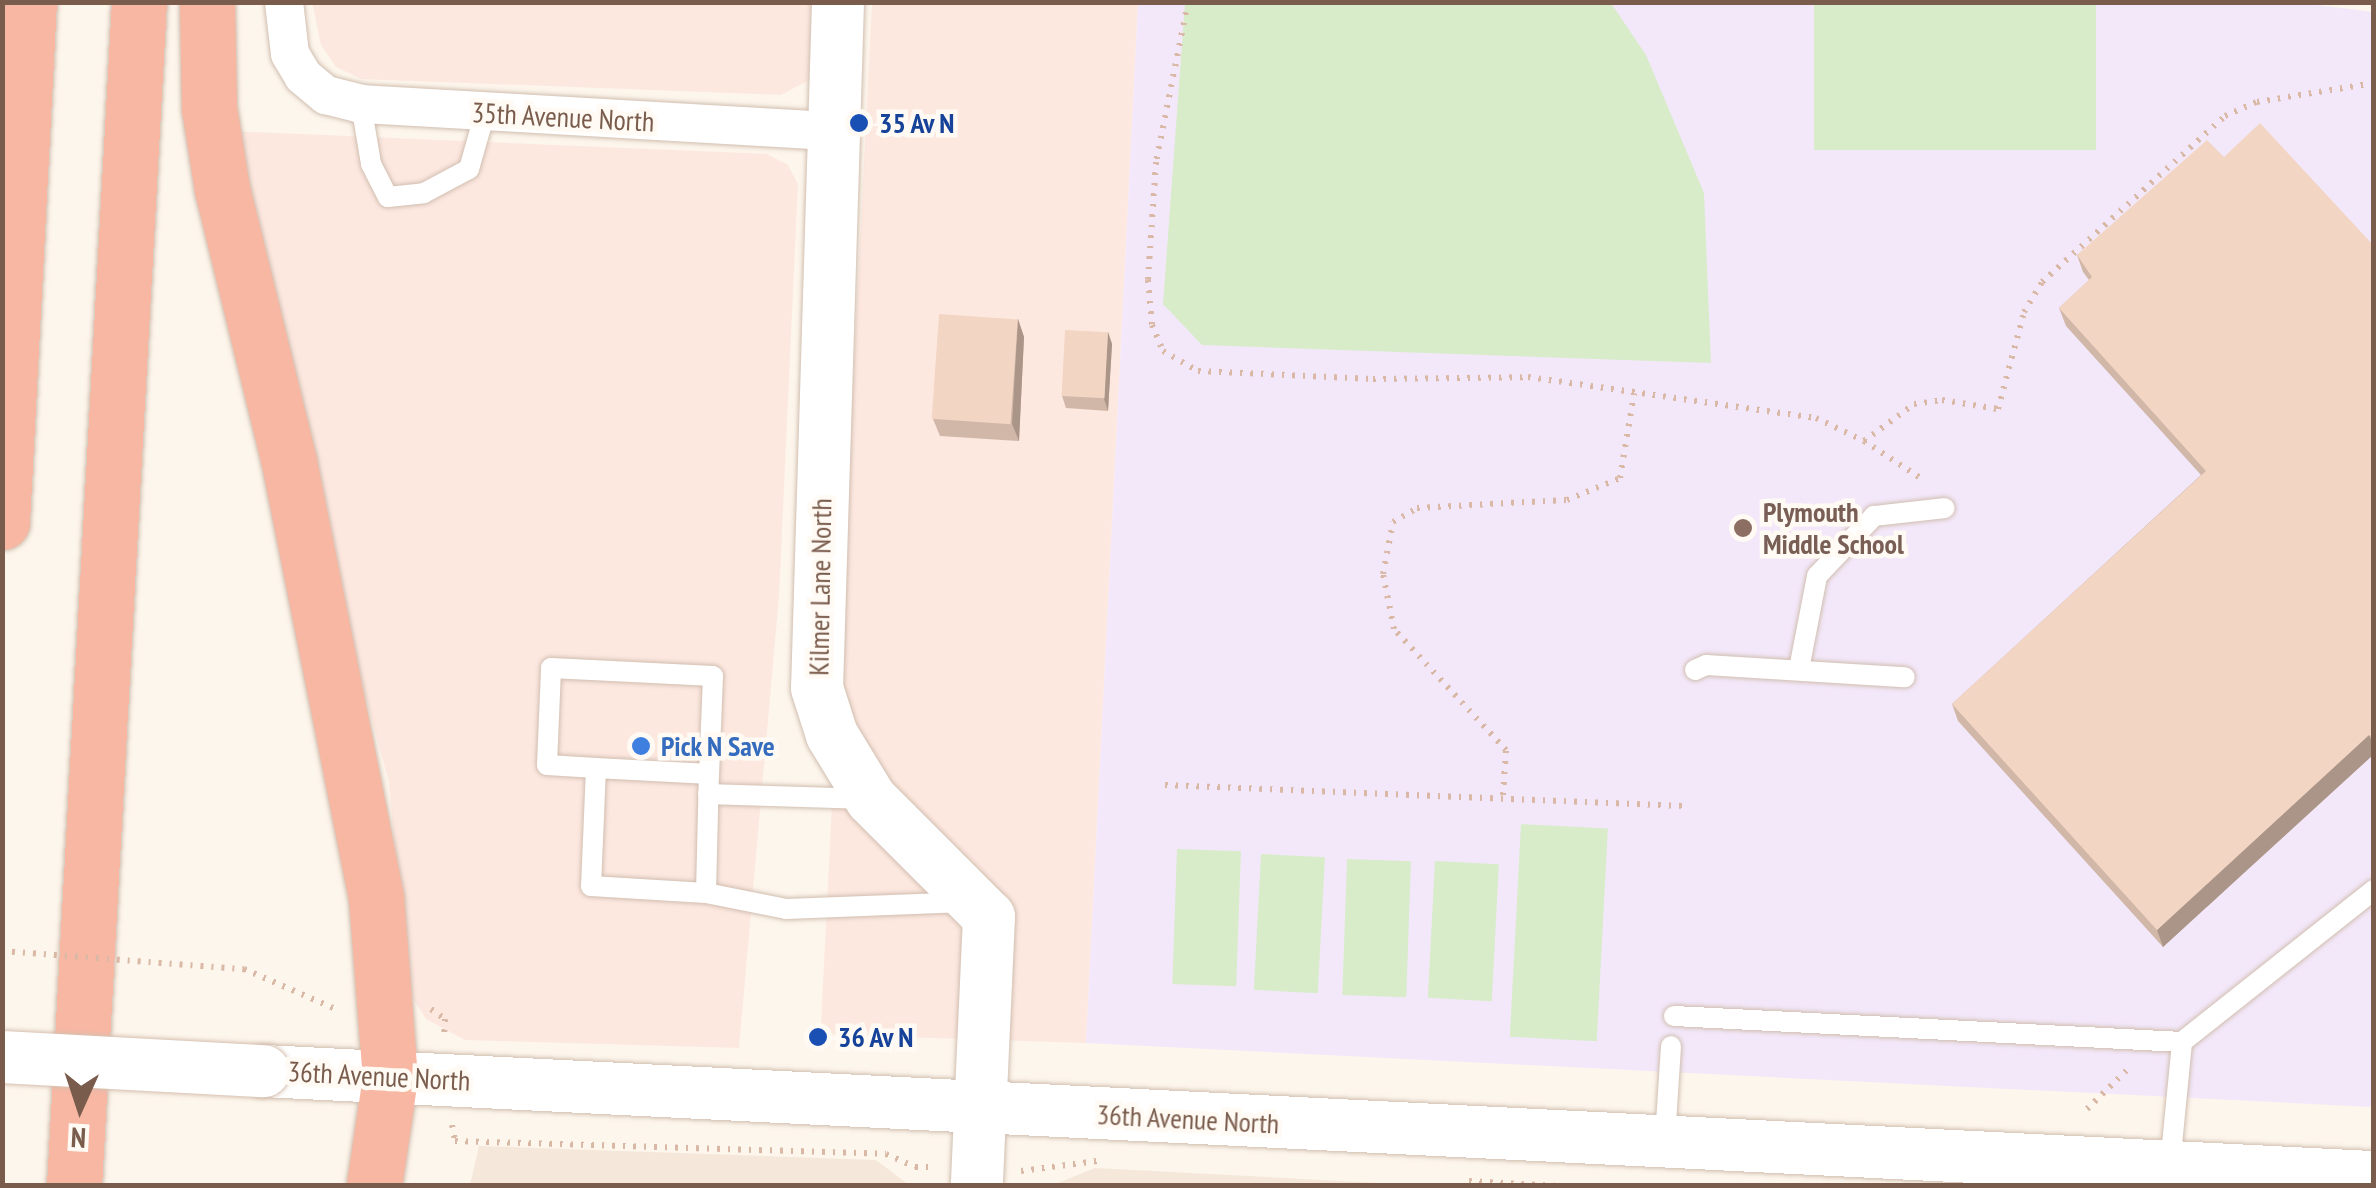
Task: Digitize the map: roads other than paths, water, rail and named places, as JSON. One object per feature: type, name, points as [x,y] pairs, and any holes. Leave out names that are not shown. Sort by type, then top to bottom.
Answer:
[{"type":"highway","points":[[2,522],[29,2]]},
{"type":"highway","points":[[74,1186],[139,2]]},
{"type":"highway","points":[[207,2],[209,108],[222,190],[289,462],[369,854],[390,1077],[374,1186]]},
{"type":"street","name":"35th Avenue North","points":[[284,2],[290,54],[302,76],[326,96],[361,104],[486,113],[832,131]]},
{"type":"street","name":"Kilmer Lane North","points":[[838,2],[817,688],[832,735],[870,799],[988,917],[977,1186]]},
{"type":"street","name":"36th Avenue North","points":[[2,1057],[981,1110],[2374,1177]]},
{"type":"lane","points":[[361,104],[371,164],[388,197],[424,193],[469,169],[486,113]]},
{"type":"lane","points":[[1799,669],[1817,576],[1874,516],[1946,508]]},
{"type":"lane","points":[[706,892],[698,829],[709,784],[713,676],[551,668],[547,766],[596,768],[709,784],[870,799]]},
{"type":"lane","points":[[1695,670],[1799,669],[1905,677]]},
{"type":"lane","points":[[596,768],[602,824],[590,886],[706,892],[786,909],[972,901]]},
{"type":"lane","points":[[1674,1016],[2182,1042],[2374,890]]},
{"type":"lane","points":[[2170,1168],[2182,1042]]},
{"type":"lane","points":[[1665,1140],[1670,1046]]},
{"type":"place","name":"35 Av N","points":[[859,123]]},
{"type":"place","name":"Plymouth Middle School","points":[[1743,528]]},
{"type":"place","name":"Pick N Save","points":[[641,746]]},
{"type":"place","name":"36 Av N","points":[[818,1037]]}]
